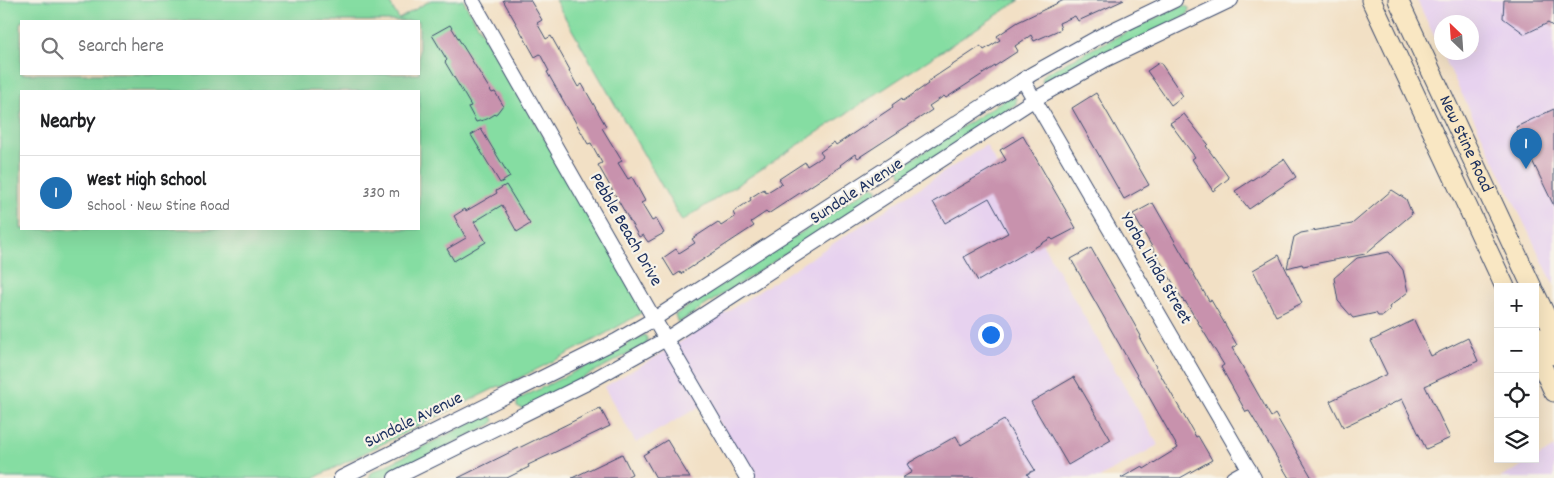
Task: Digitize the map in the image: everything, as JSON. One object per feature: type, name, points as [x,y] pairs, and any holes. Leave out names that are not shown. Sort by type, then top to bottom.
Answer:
[{"type":"main road","name":"New Stine Road","points":[[1371,0],[1503,283]]},
{"type":"main road","name":"New Stine Road","points":[[1398,0],[1530,283]]},
{"type":"main road","points":[[1478,228],[1490,234],[1494,239],[1515,283]]},
{"type":"main road","points":[[1542,303],[1554,333]]},
{"type":"main road","points":[[1539,338],[1552,350],[1554,355]]},
{"type":"main road","points":[[1539,360],[1554,392]]},
{"type":"street","name":"Pebble Beach Drive","points":[[472,0],[747,478]]},
{"type":"street","name":"Sundale Avenue","points":[[348,477],[584,358],[654,319],[1022,80],[1102,35],[1175,0]]},
{"type":"street","name":"Sundale Avenue","points":[[395,478],[619,366],[666,339],[1035,99],[1206,6],[1231,0]]},
{"type":"street","name":"Yorba Linda Street","points":[[1022,80],[1035,99],[1251,474]]},
{"type":"street","points":[[496,402],[506,423]]},
{"type":"street","points":[[1233,478],[1251,474]]},
{"type":"shaded area","points":[[1417,0],[1554,0],[1554,285],[1445,60],[1479,60],[1479,15],[1434,15],[1434,36]]},
{"type":"shaded area","points":[[986,145],[1158,445],[1099,478],[754,478],[706,403],[636,443],[604,387],[671,348]]},
{"type":"shaded area","points":[[1554,447],[1554,478],[1500,478],[1528,463],[1539,463],[1539,456]]},
{"type":"green space","points":[[0,0],[388,0],[399,19],[431,0],[463,0],[646,310],[556,360],[501,387],[499,386],[314,478],[0,478]]},
{"type":"green space","points":[[555,0],[1020,0],[682,221]]},
{"type":"green space","points":[[1183,5],[1189,8],[1187,15],[1048,84],[1042,82],[1045,74]]},
{"type":"green space","points":[[1010,96],[1016,98],[1016,104],[907,176],[901,175],[899,168]]},
{"type":"green space","points":[[871,187],[877,189],[877,195],[678,323],[675,315]]},
{"type":"green space","points":[[645,335],[647,344],[523,409],[517,406],[517,400]]},
{"type":"green space","points":[[487,415],[494,420],[492,424],[383,478],[369,478],[371,473]]},
{"type":"building","points":[[503,0],[530,0],[542,20],[537,23],[546,39],[551,36],[578,87],[582,84],[606,126],[602,128],[622,161],[618,163],[628,179],[632,177],[645,201],[641,203],[652,221],[656,219],[664,233],[648,242],[643,235],[639,237],[598,165],[602,163],[591,143],[588,144],[547,72],[549,71],[540,54],[535,57]]},
{"type":"building","points":[[1064,0],[1124,0],[1078,21],[1075,16],[1059,23],[1061,29],[1034,41],[1031,35],[1015,46],[1018,51],[946,98],[944,96],[929,106],[932,110],[858,158],[855,154],[841,166],[768,214],[766,212],[751,222],[754,226],[681,274],[680,272],[674,276],[663,258],[676,249],[679,253],[695,243],[692,239],[718,222],[721,226],[735,217],[733,212],[751,200],[750,198],[764,189],[766,193],[782,183],[779,179],[805,162],[807,166],[823,156],[820,152],[834,142],[836,145],[893,107],[892,105],[902,98],[903,101],[928,84],[927,82],[981,46],[984,50],[1000,40],[997,36],[1018,22]]},
{"type":"building","points":[[1504,0],[1554,0],[1554,27],[1548,23],[1525,34],[1503,18]]},
{"type":"building","points":[[450,25],[492,93],[495,92],[503,105],[497,113],[487,119],[476,122],[468,107],[471,106],[445,62],[447,60],[432,35]]},
{"type":"building","points":[[1160,62],[1183,96],[1171,105],[1147,71]]},
{"type":"building","points":[[1096,93],[1149,185],[1124,199],[1072,108]]},
{"type":"building","points":[[1554,109],[1554,206],[1516,127]]},
{"type":"building","points":[[1184,114],[1208,144],[1206,146],[1229,178],[1213,191],[1192,159],[1195,157],[1170,123]]},
{"type":"building","points":[[481,129],[510,177],[500,183],[471,135]]},
{"type":"building","points":[[1023,136],[1076,228],[1053,240],[1051,238],[978,281],[964,257],[1008,233],[989,198],[945,223],[933,202],[1006,160],[1000,150]]},
{"type":"building","points":[[1284,159],[1296,177],[1249,209],[1235,191]]},
{"type":"building","points":[[506,185],[530,224],[517,232],[502,205],[474,222],[486,242],[454,261],[447,249],[466,238],[454,216],[497,193],[496,191]]},
{"type":"building","points":[[1392,190],[1406,199],[1412,214],[1365,254],[1287,268],[1294,237],[1301,233],[1352,224]]},
{"type":"building","points":[[1153,203],[1209,301],[1211,300],[1237,345],[1232,348],[1271,417],[1275,414],[1312,478],[1289,478],[1249,411],[1246,412],[1221,367],[1224,365],[1184,302],[1133,214]]},
{"type":"building","points":[[1091,248],[1196,437],[1198,436],[1212,460],[1180,478],[1121,478],[1142,466],[1144,469],[1178,448],[1071,259]]},
{"type":"building","points":[[1389,252],[1403,270],[1408,292],[1389,307],[1390,310],[1383,316],[1378,316],[1376,313],[1353,318],[1338,301],[1334,278],[1357,258]]},
{"type":"building","points":[[1279,255],[1302,303],[1276,316],[1253,270]]},
{"type":"building","points":[[1414,320],[1431,356],[1468,338],[1478,361],[1425,386],[1450,438],[1426,449],[1402,399],[1343,427],[1330,401],[1387,374],[1371,341]]},
{"type":"building","points":[[1074,377],[1111,440],[1068,465],[1031,402]]},
{"type":"building","points":[[600,408],[610,426],[528,465],[529,467],[507,478],[458,478]]},
{"type":"building","points":[[1004,420],[1035,470],[1027,474],[1030,478],[902,478],[912,472],[907,464],[956,436],[961,445]]},
{"type":"building","points":[[667,440],[690,478],[656,478],[643,455]]},
{"type":"building","points":[[622,454],[632,474],[624,478],[572,478]]},
{"type":"place","name":"West High School","points":[[1526,169]]}]
